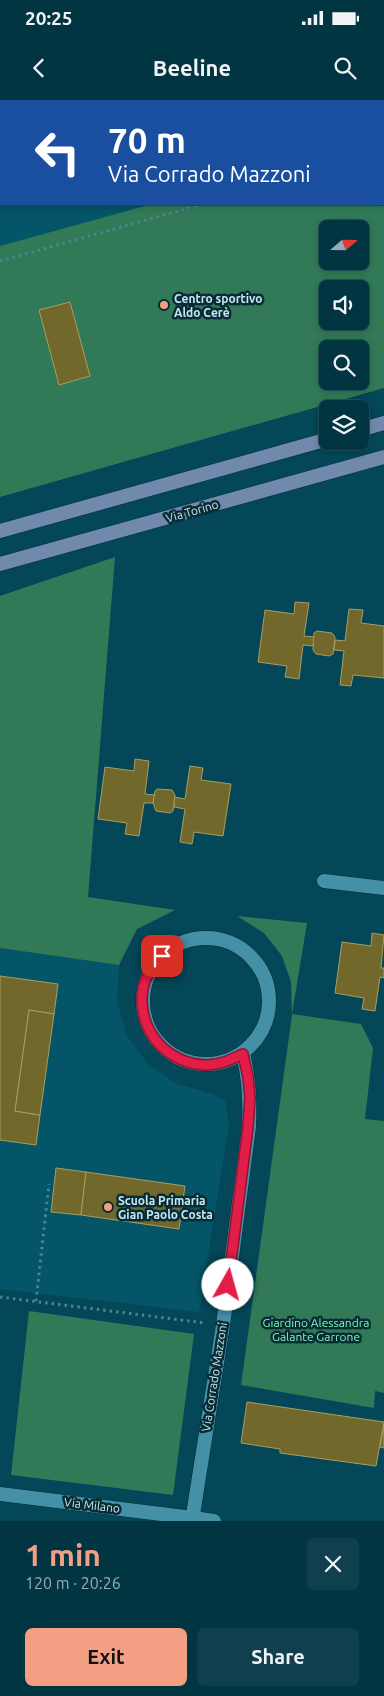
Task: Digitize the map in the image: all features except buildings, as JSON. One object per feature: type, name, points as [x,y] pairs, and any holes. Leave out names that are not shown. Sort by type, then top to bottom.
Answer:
[{"type":"main road","points":[[369,427],[384,423]]},
{"type":"main road","points":[[0,531],[319,442]]},
{"type":"main road","name":"Via Torino","points":[[0,564],[384,457]]},
{"type":"street","points":[[324,881],[384,888]]},
{"type":"street","points":[[195,938],[214,938],[232,943],[248,954],[260,968],[268,986],[270,1005],[266,1023],[257,1040],[243,1054],[217,1064],[189,1063],[171,1055],[157,1042],[147,1026],[142,1008],[143,988],[150,971],[162,956],[177,944],[195,938]]},
{"type":"street","name":"Via Corrado Mazzoni","points":[[193,1520],[222,1325],[248,1127],[250,1097],[243,1054]]},
{"type":"street","name":"Via Milano","points":[[0,1494],[193,1520],[214,1521]]},
{"type":"path","points":[[0,260],[200,205]]},
{"type":"path","points":[[36,1301],[49,1184]]},
{"type":"path","points":[[0,1297],[222,1325]]},
{"type":"shaded area","points":[[0,205],[148,205],[0,246]]},
{"type":"shaded area","name":"Scuola Primaria Gian Paolo Costa","points":[[0,948],[119,965],[117,1001],[127,1036],[148,1064],[177,1084],[210,1093],[225,1101],[229,1124],[199,1312],[0,1289]]},
{"type":"green space","name":"Centro sportivo Aldo Cerè","points":[[148,205],[384,205],[384,388],[342,400],[319,400],[319,406],[0,497],[0,246]]},
{"type":"green space","points":[[115,557],[88,897],[175,910],[137,929],[119,965],[0,948],[0,596]]},
{"type":"green space","name":"Giardino Alessandra Galante Garrone","points":[[237,916],[307,923],[292,1014],[361,1024],[373,1048],[365,1119],[384,1121],[384,1393],[375,1391],[374,1408],[241,1385],[292,1015],[291,982],[282,956],[264,933]]},
{"type":"green space","points":[[29,1311],[194,1334],[173,1495],[11,1475]]},
{"type":"place","name":"Centro sportivo Aldo Cerè","points":[[164,305]]},
{"type":"place","name":"Scuola Primaria Gian Paolo Costa","points":[[108,1207]]},
{"type":"route","points":[[162,956],[150,971],[143,988],[142,1008],[147,1026],[157,1042],[171,1055],[189,1063],[208,1065],[226,1062],[243,1054],[248,1077],[250,1097],[248,1127],[228,1285]]}]
